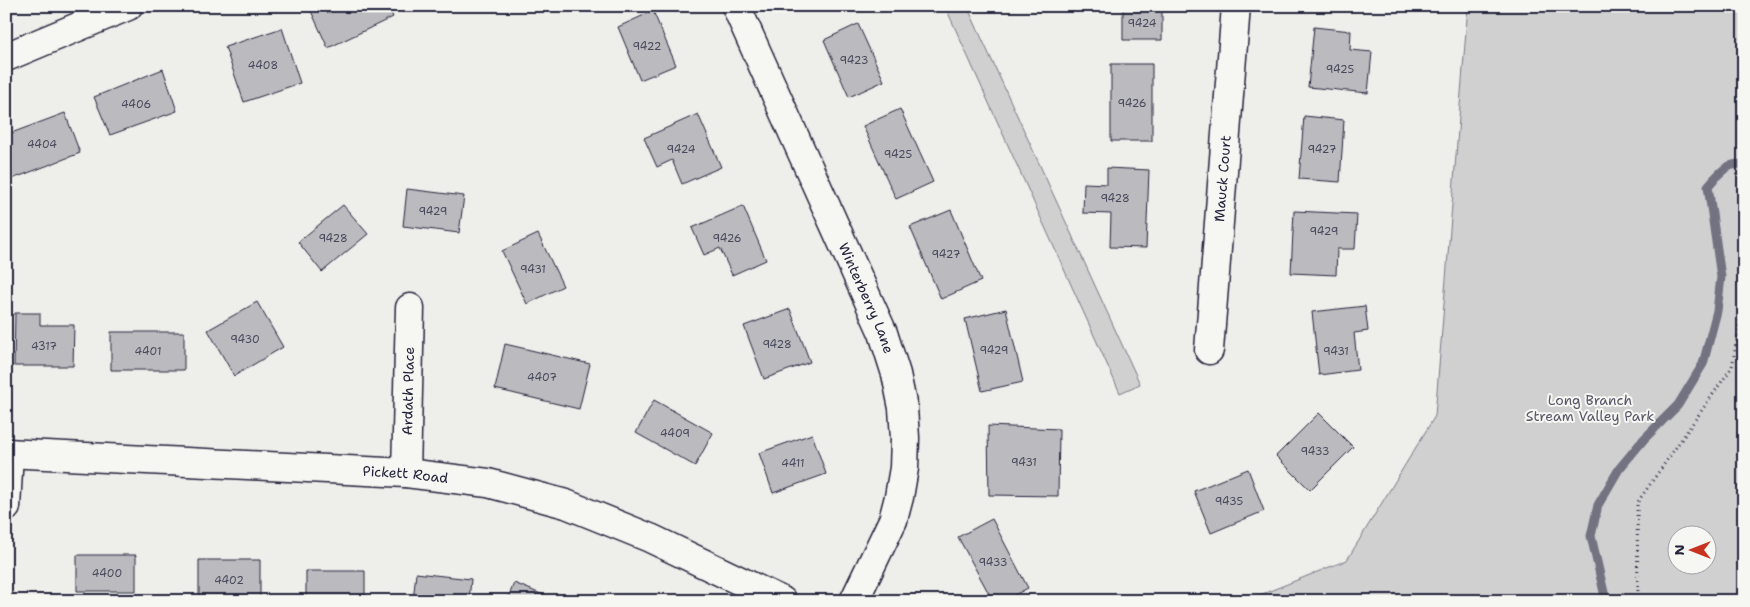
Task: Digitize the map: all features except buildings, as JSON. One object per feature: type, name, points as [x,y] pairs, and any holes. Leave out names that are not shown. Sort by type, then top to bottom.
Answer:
[{"type":"street","points":[[6,57],[128,6]]},
{"type":"street","name":"Winterberry Lane","points":[[736,6],[883,333],[896,374],[903,408],[904,468],[899,497],[893,520],[854,601]]},
{"type":"street","name":"Mauck Court","points":[[1209,350],[1236,6]]},
{"type":"street","name":"Ardath Place","points":[[406,473],[410,308]]},
{"type":"street","points":[[6,507],[8,453]]},
{"type":"street","name":"Pickett Road","points":[[8,453],[406,473],[488,483],[566,504],[650,538],[782,601]]},
{"type":"path","points":[[1638,601],[1637,503],[1732,367],[1744,299]]},
{"type":"green space","points":[[945,6],[967,6],[1140,384],[1120,393]]},
{"type":"green space","name":"Long Branch Stream Valley Park","points":[[1468,6],[1744,6],[1744,601],[1245,601],[1347,560],[1435,416]]},
{"type":"waterway","points":[[1606,601],[1591,536],[1598,505],[1619,469],[1644,439],[1678,405],[1703,364],[1717,311],[1721,277],[1708,186],[1719,173],[1728,167],[1738,164],[1744,165]]}]
